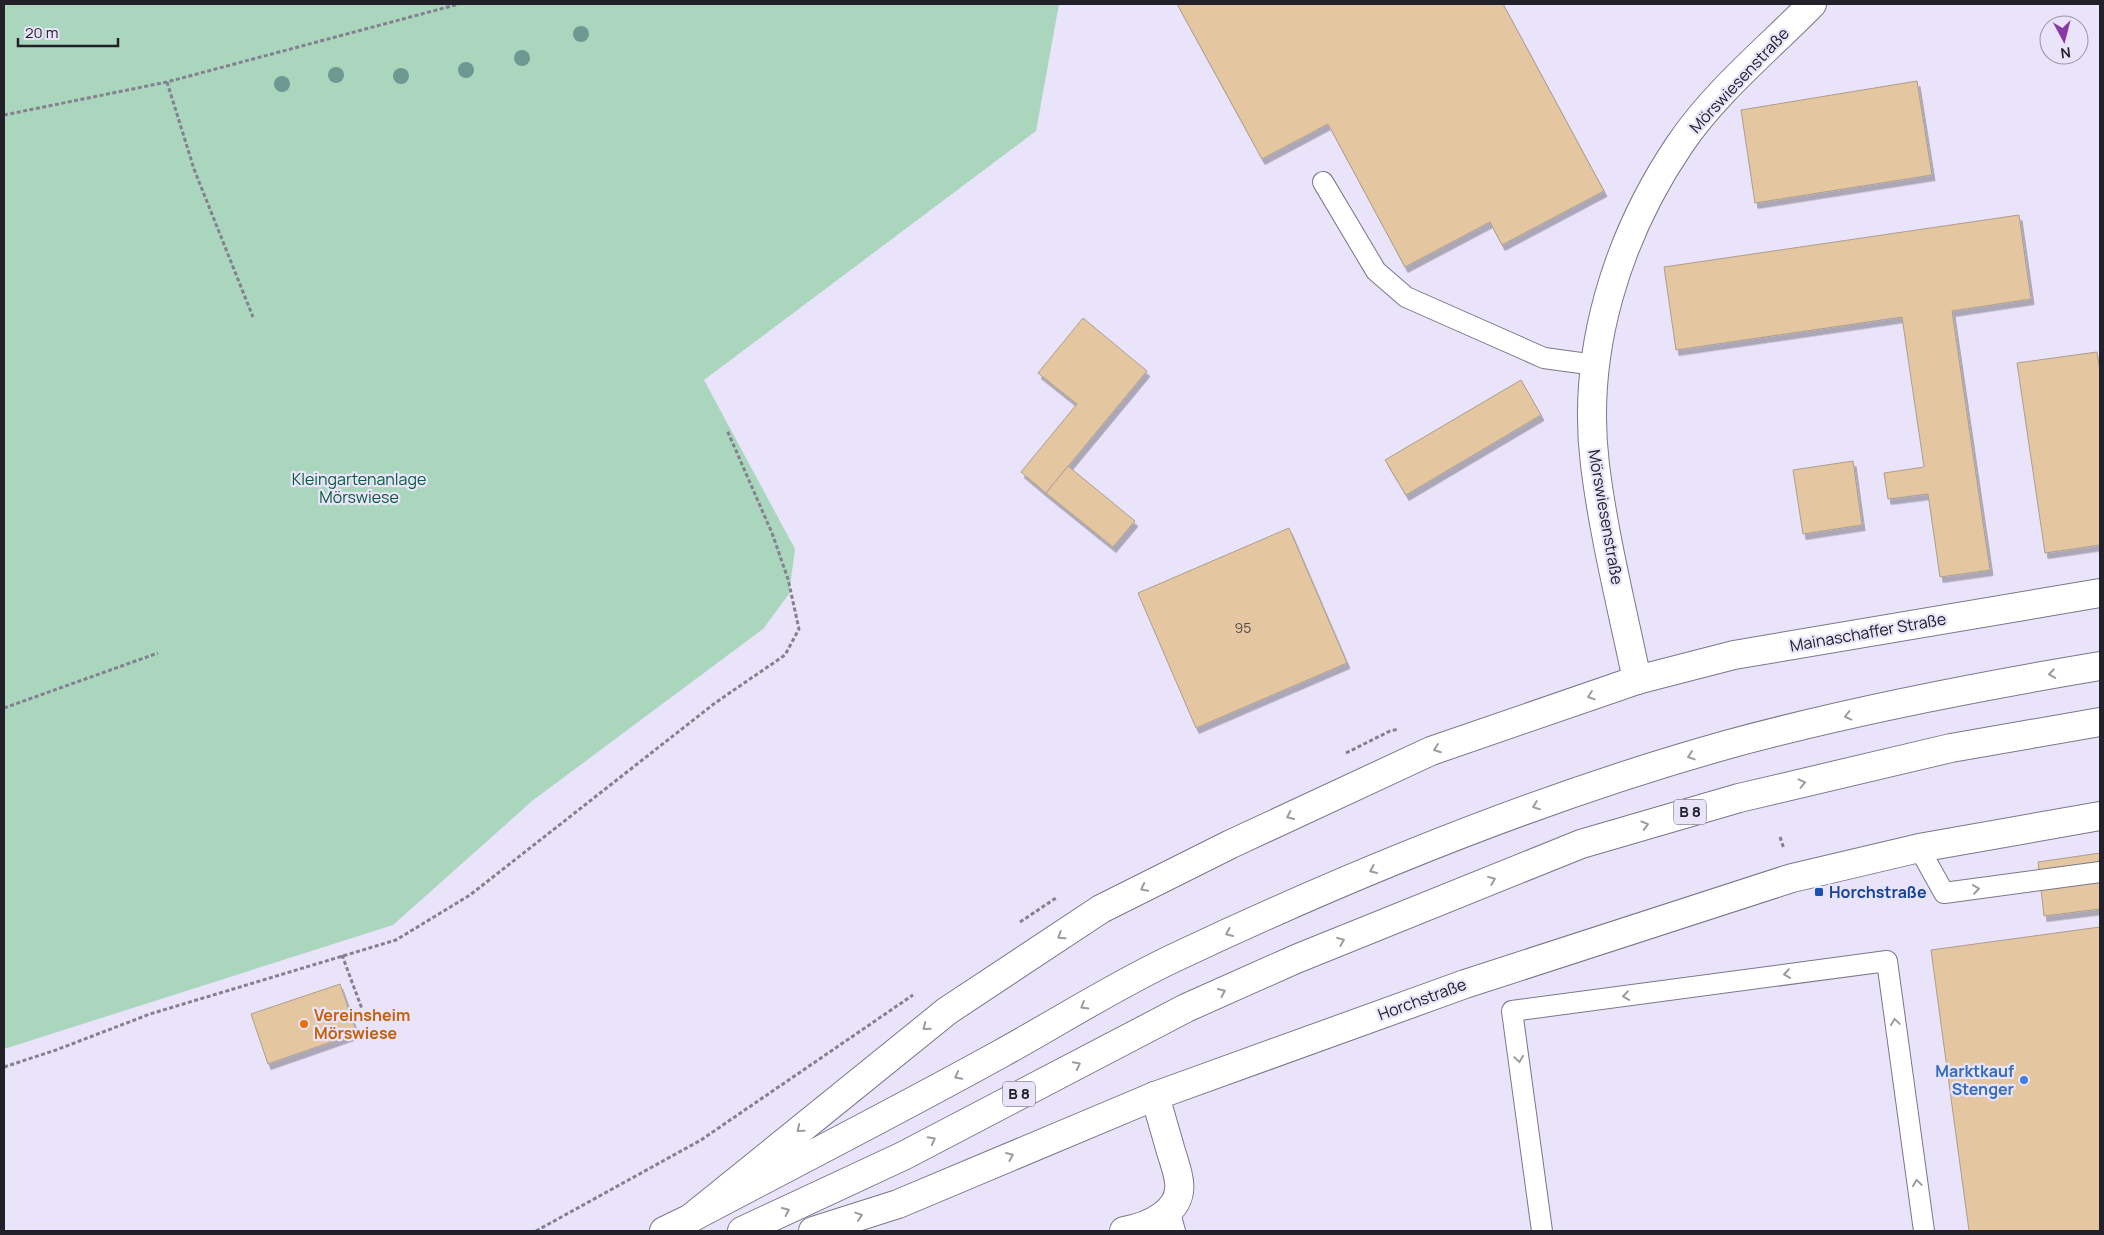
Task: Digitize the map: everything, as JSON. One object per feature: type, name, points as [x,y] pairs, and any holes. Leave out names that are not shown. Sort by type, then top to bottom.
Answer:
[{"type":"main road","name":"Mörswiesenstraße","points":[[1637,680],[1602,514],[1595,463],[1592,416],[1595,365],[1603,316],[1616,270],[1646,199],[1681,143],[1717,98],[1812,4]]},
{"type":"main road","name":"Mainaschaffer Straße","points":[[691,1218],[947,1011],[1101,909],[1231,844],[1432,750],[1637,680],[1734,655],[2100,593]]},
{"type":"main road","points":[[664,1231],[1001,1054],[1116,988],[1166,962],[1417,851],[1551,801],[1726,745],[1896,704],[2100,666]]},
{"type":"main road","name":"B 8","points":[[742,1231],[903,1156],[1186,1008],[1296,959],[1581,844],[1738,798],[1952,748],[2100,722]]},
{"type":"main road","name":"Horchstraße","points":[[813,1231],[898,1204],[1155,1096],[1474,981],[1792,878],[1919,848],[2100,816]]},
{"type":"main road","points":[[1124,1231],[1138,1229],[1155,1222],[1172,1221],[1180,1183],[1155,1096]]},
{"type":"lane","points":[[1323,182],[1376,271],[1406,297],[1544,358],[1595,365]]},
{"type":"lane","points":[[1919,848],[1944,893],[2100,872]]},
{"type":"lane","points":[[1542,1231],[1512,1011],[1887,960],[1924,1231]]},
{"type":"path","points":[[4,115],[167,82],[460,4]]},
{"type":"path","points":[[167,82],[194,169],[253,317]]},
{"type":"path","points":[[4,1067],[56,1050],[150,1014],[396,940],[470,895],[715,703],[784,655],[800,629],[788,579],[772,533],[727,430]]},
{"type":"path","points":[[4,708],[158,653]]},
{"type":"path","points":[[342,955],[362,1009]]},
{"type":"green space","name":"Kleingartenanlage Mörswiese","points":[[4,4],[1059,4],[1036,131],[704,380],[795,549],[789,594],[763,629],[532,801],[393,925],[4,1049]]},
{"type":"building","points":[[1177,4],[1503,4],[1604,191],[1502,245],[1490,222],[1405,267],[1328,124],[1262,159]]},
{"type":"building","points":[[1917,81],[1932,175],[1755,203],[1741,110]]},
{"type":"building","points":[[2019,215],[2031,299],[1952,311],[1990,570],[1940,577],[1928,494],[1888,499],[1884,473],[1924,467],[1902,317],[1676,350],[1664,267]]},
{"type":"building","points":[[1083,318],[1147,371],[1046,493],[1021,472],[1077,404],[1038,373]]},
{"type":"building","points":[[2097,352],[2100,371],[2100,545],[2045,553],[2017,363]]},
{"type":"building","points":[[1521,380],[1541,415],[1406,495],[1385,460]]},
{"type":"building","points":[[1853,461],[1862,525],[1803,534],[1793,470]]},
{"type":"building","points":[[1068,466],[1135,521],[1113,547],[1046,493]]},
{"type":"building","points":[[1289,528],[1347,663],[1196,728],[1138,593]]},
{"type":"building","points":[[2100,853],[2100,909],[2044,916],[2038,862]]},
{"type":"building","name":"Marktkauf Stenger","points":[[2100,927],[2100,1231],[1969,1231],[1931,950]]},
{"type":"building","name":"Vereinsheim Mörswiese","points":[[340,984],[357,1033],[268,1064],[251,1014]]},
{"type":"place","name":"Horchstraße","points":[[1819,892]]},
{"type":"place","name":"Vereinsheim Mörswiese","points":[[304,1024]]},
{"type":"place","name":"Marktkauf Stenger","points":[[2024,1080]]}]
